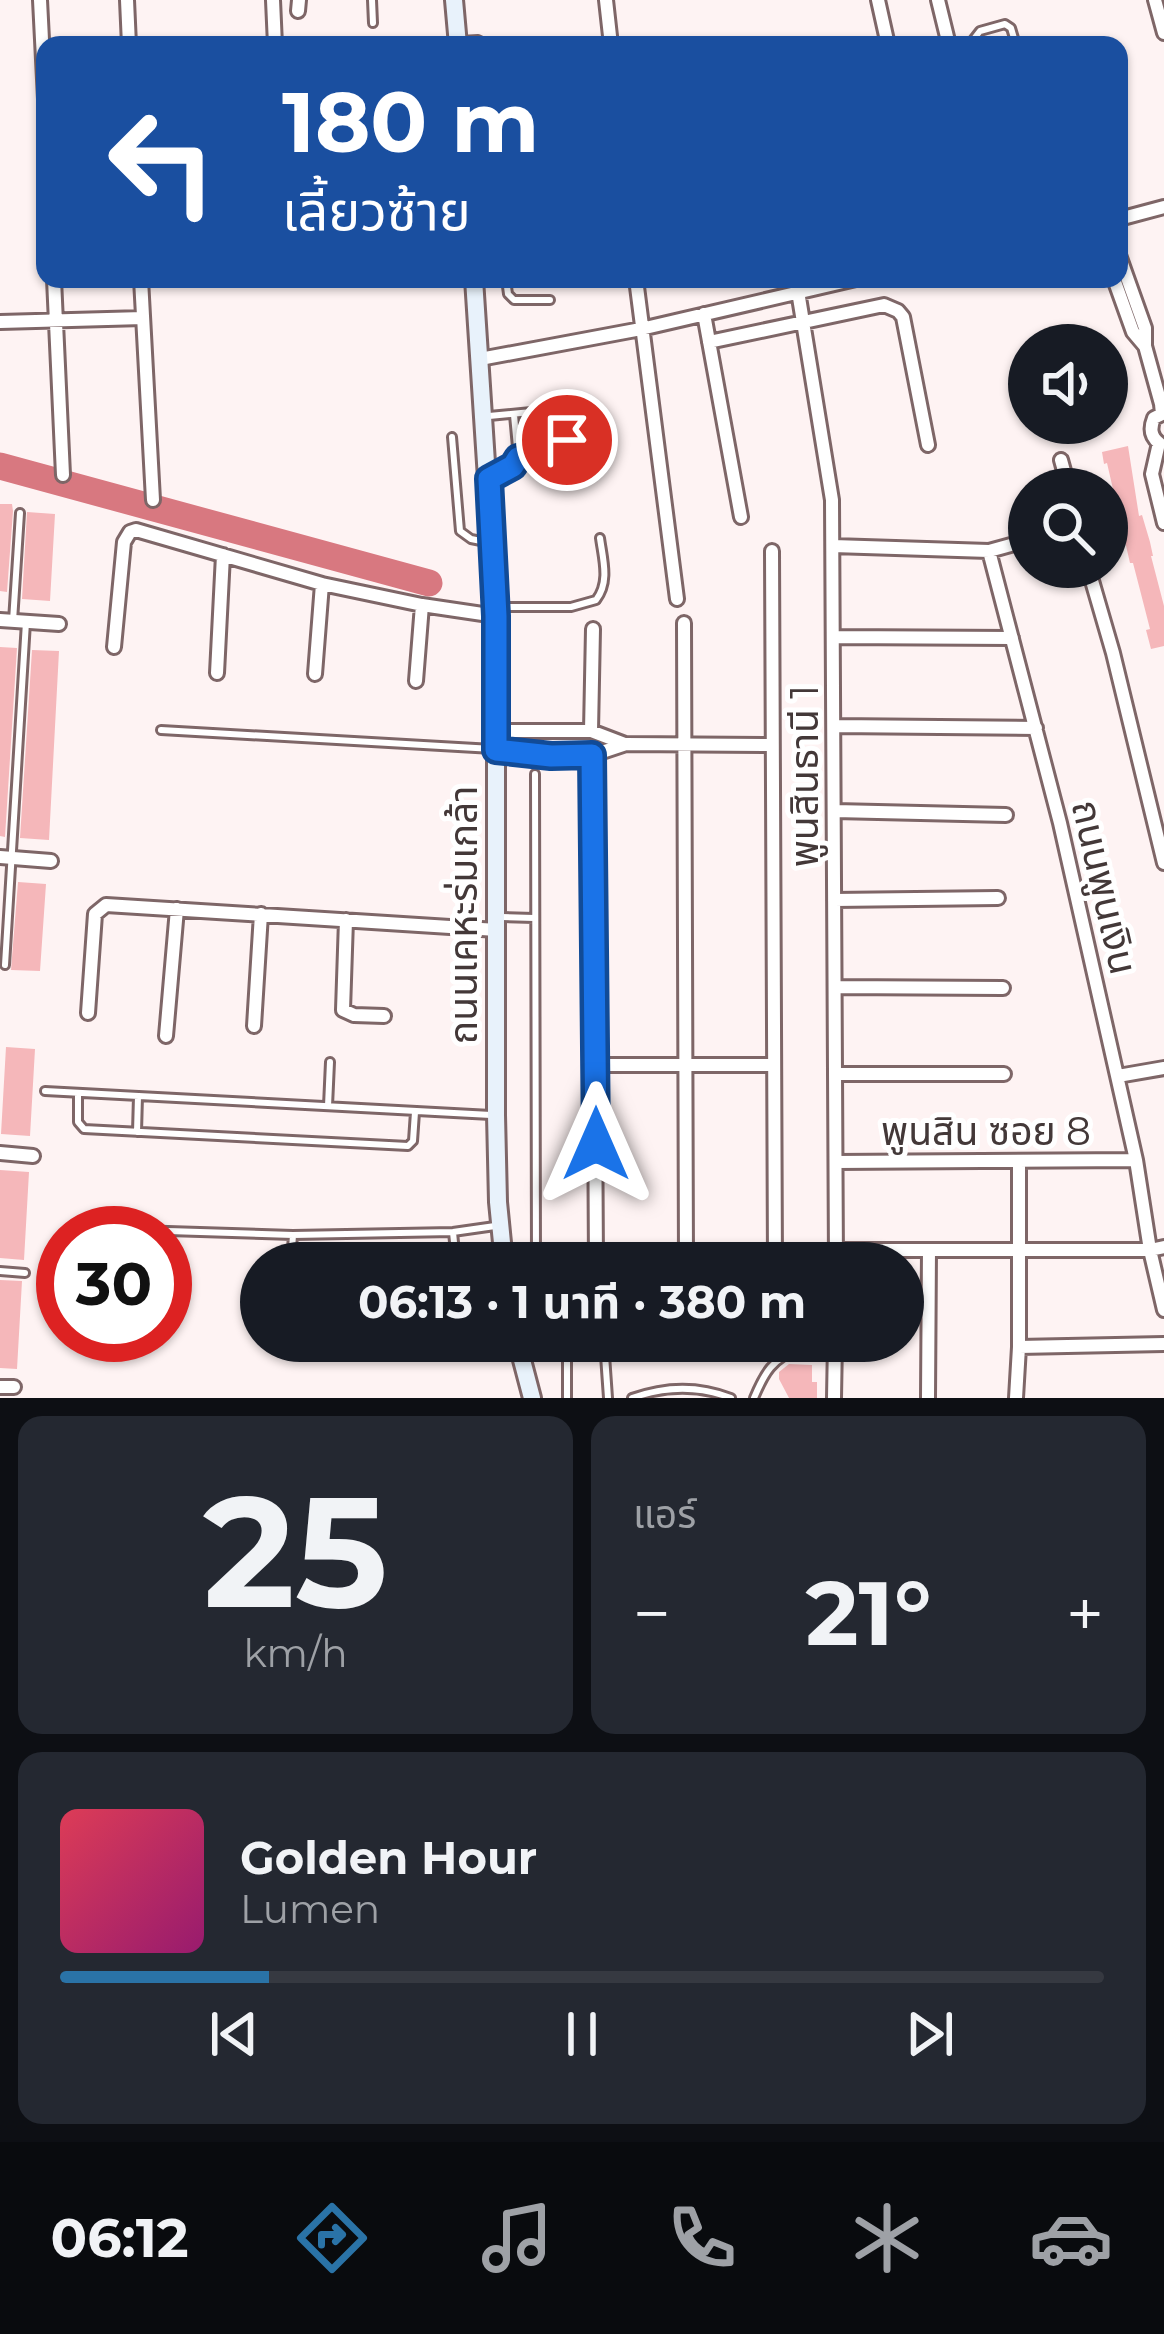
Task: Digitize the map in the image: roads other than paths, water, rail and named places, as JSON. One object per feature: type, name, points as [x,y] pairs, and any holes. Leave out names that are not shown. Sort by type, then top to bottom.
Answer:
[{"type":"street","points":[[40,0],[42,36]]},
{"type":"street","points":[[127,0],[129,36]]},
{"type":"street","points":[[273,0],[275,36]]},
{"type":"street","points":[[454,0],[457,36]]},
{"type":"street","points":[[606,0],[610,36]]},
{"type":"street","points":[[878,0],[886,36]]},
{"type":"street","points":[[938,0],[947,36]]},
{"type":"street","points":[[1155,0],[1164,33]]},
{"type":"street","points":[[1128,217],[1164,208]]},
{"type":"street","points":[[1128,280],[1145,328],[1145,346],[1163,414],[1151,423],[1152,435],[1161,444],[1152,474],[1164,523]]},
{"type":"street","points":[[54,288],[63,475]]},
{"type":"street","points":[[141,288],[153,500]]},
{"type":"street","name":"ถนนเคหะร่มเกล้า","points":[[475,288],[496,611],[496,1115],[502,1242]]},
{"type":"street","points":[[637,288],[677,599]]},
{"type":"street","points":[[480,359],[641,329],[790,288]]},
{"type":"street","name":"พูนสินธานี 1","points":[[797,288],[832,500],[836,1242]]},
{"type":"street","points":[[1117,288],[1133,332],[1145,346]]},
{"type":"street","points":[[709,342],[884,305],[898,311],[928,445]]},
{"type":"street","points":[[704,314],[741,517]]},
{"type":"street","points":[[0,322],[143,318]]},
{"type":"street","points":[[1061,460],[1063,468]]},
{"type":"street","points":[[114,646],[124,542],[130,532],[140,530],[322,584],[422,605],[496,611]]},
{"type":"street","points":[[833,546],[989,551],[1008,546]]},
{"type":"street","points":[[772,550],[775,1242]]},
{"type":"street","name":"ถนนพูนเงิน","points":[[989,551],[1060,823],[1157,1249],[1164,1310]]},
{"type":"street","points":[[217,673],[224,555]]},
{"type":"street","points":[[315,674],[322,584]]},
{"type":"street","points":[[1094,588],[1164,863]]},
{"type":"street","points":[[416,681],[422,605]]},
{"type":"street","points":[[13,621],[59,625]]},
{"type":"street","points":[[684,623],[686,1242]]},
{"type":"street","points":[[592,731],[593,629]]},
{"type":"street","points":[[834,637],[1012,638]]},
{"type":"street","points":[[835,726],[1036,728]]},
{"type":"street","points":[[574,731],[574,755]]},
{"type":"street","points":[[496,740],[592,731],[626,745]]},
{"type":"street","points":[[496,740],[551,756],[592,755],[626,745],[772,745]]},
{"type":"street","points":[[592,755],[596,1242]]},
{"type":"street","points":[[835,811],[1006,815]]},
{"type":"street","points":[[5,858],[51,861]]},
{"type":"street","points":[[834,900],[998,898]]},
{"type":"street","points":[[88,1013],[93,926],[98,910],[106,905],[497,924]]},
{"type":"street","points":[[166,1036],[177,909]]},
{"type":"street","points":[[254,1026],[261,914]]},
{"type":"street","points":[[346,920],[343,1010],[384,1016]]},
{"type":"street","points":[[835,987],[1003,988]]},
{"type":"street","points":[[595,1065],[774,1065]]},
{"type":"street","points":[[1118,1076],[1164,1068]]},
{"type":"street","points":[[836,1073],[1004,1074]]},
{"type":"street","points":[[0,1153],[33,1156]]},
{"type":"street","name":"พูนสิน ซอย 8","points":[[836,1162],[1136,1160]]},
{"type":"street","points":[[1016,1398],[1018,1161]]},
{"type":"street","points":[[924,1250],[1157,1249]]},
{"type":"street","points":[[928,1398],[929,1250]]},
{"type":"street","points":[[1019,1346],[1164,1344]]},
{"type":"street","points":[[523,1362],[532,1398]]},
{"type":"street","points":[[834,1398],[835,1362]]},
{"type":"lane","points":[[372,0],[373,23]]},
{"type":"lane","points":[[976,36],[1005,24],[1013,36]]},
{"type":"lane","points":[[507,288],[514,300],[550,300]]},
{"type":"lane","points":[[485,416],[552,410],[565,420],[568,432],[563,445],[518,458]]},
{"type":"lane","points":[[489,479],[518,458],[514,415]]},
{"type":"lane","points":[[452,437],[460,531],[471,539],[492,543]]},
{"type":"lane","points":[[5,964],[20,512]]},
{"type":"lane","points":[[496,611],[572,607],[596,600],[605,568],[600,538]]},
{"type":"lane","points":[[161,730],[496,740]]},
{"type":"lane","points":[[535,774],[536,1242]]},
{"type":"lane","points":[[497,924],[534,919]]},
{"type":"lane","points":[[328,1107],[330,1062]]},
{"type":"lane","points":[[45,1091],[496,1115]]},
{"type":"lane","points":[[78,1093],[82,1128],[137,1132],[408,1146],[413,1141],[415,1112]]},
{"type":"lane","points":[[137,1132],[138,1096]]},
{"type":"lane","points":[[192,1232],[453,1232],[500,1226]]},
{"type":"lane","points":[[453,1232],[454,1242]]},
{"type":"lane","points":[[292,1242],[293,1235]]},
{"type":"lane","points":[[0,1271],[25,1273]]},
{"type":"lane","points":[[567,1362],[567,1398]]},
{"type":"lane","points":[[605,1362],[608,1398]]},
{"type":"lane","points":[[754,1398],[773,1362]]},
{"type":"lane","points":[[632,1398],[671,1387],[731,1398]]},
{"type":"waterway","points":[[0,466],[429,583]]}]
